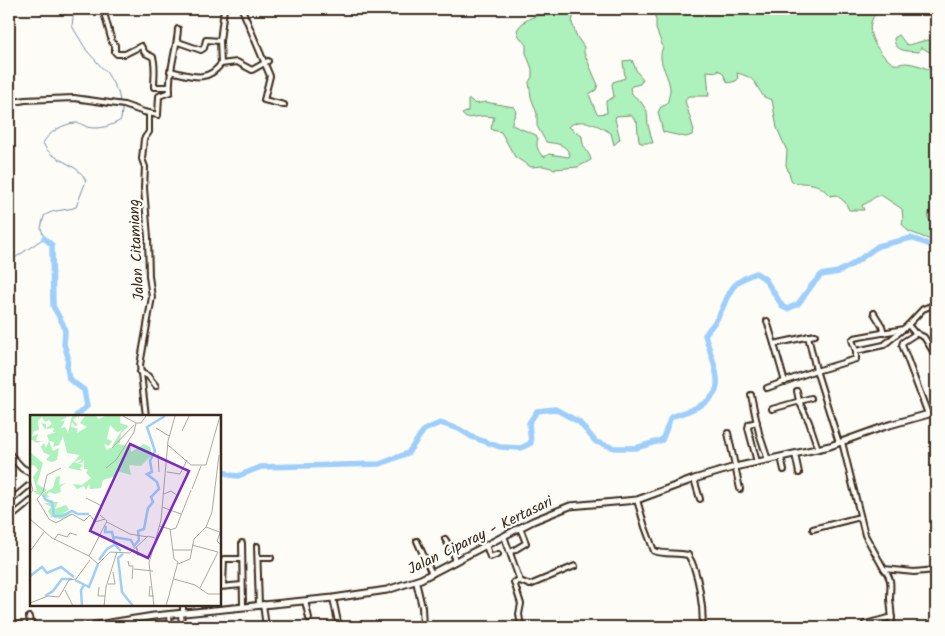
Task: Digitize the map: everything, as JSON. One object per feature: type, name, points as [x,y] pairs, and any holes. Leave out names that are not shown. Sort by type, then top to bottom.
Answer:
[{"type":"main road","name":"Jalan Ciparay - Kertasari","points":[[84,627],[202,608],[305,601],[374,593],[416,581],[432,574],[520,528],[570,506],[637,500],[694,479],[735,467],[818,449],[886,426],[936,412]]},
{"type":"main road","points":[[9,454],[22,468],[30,472]]},
{"type":"street","points":[[103,9],[112,42],[115,45],[115,52],[117,54],[125,54],[141,46],[145,53],[153,56],[156,65],[154,86],[169,87]]},
{"type":"street","points":[[221,64],[220,42],[224,9]]},
{"type":"street","points":[[242,9],[267,61],[270,77],[264,100],[284,104]]},
{"type":"street","points":[[9,103],[25,100],[74,98],[124,105],[149,113],[159,114],[159,97],[162,94],[169,93],[170,71],[178,42],[178,29]]},
{"type":"street","points":[[178,42],[201,50],[204,48],[206,40],[220,42]]},
{"type":"street","points":[[170,71],[202,77],[211,73],[221,64],[237,62],[252,70],[267,61]]},
{"type":"street","name":"Jalan Citamiang","points":[[146,415],[140,372],[141,354],[152,299],[144,188],[145,167],[142,159],[144,139],[149,132],[149,113]]},
{"type":"street","points":[[856,351],[884,345],[906,327],[923,309],[936,304]]},
{"type":"street","points":[[874,313],[884,333]]},
{"type":"street","points":[[767,322],[785,382]]},
{"type":"street","points":[[767,388],[854,360],[857,358],[852,340],[854,338],[906,327],[925,338],[936,356]]},
{"type":"street","points":[[917,333],[902,344],[928,414]]},
{"type":"street","points":[[774,344],[815,334]]},
{"type":"street","points":[[808,336],[816,371],[840,442],[865,535],[889,576],[892,587],[890,596],[892,627]]},
{"type":"street","points":[[140,372],[148,376],[156,386]]},
{"type":"street","points":[[797,391],[799,401],[809,422],[818,449]]},
{"type":"street","points":[[751,395],[768,460]]},
{"type":"street","points":[[772,409],[811,398]]},
{"type":"street","points":[[757,422],[749,424],[748,428],[757,462]]},
{"type":"street","points":[[728,433],[740,490]]},
{"type":"street","points":[[796,454],[799,473]]},
{"type":"street","points":[[781,457],[784,470]]},
{"type":"street","points":[[694,479],[700,499]]},
{"type":"street","points":[[9,502],[30,486]]},
{"type":"street","points":[[637,500],[654,551],[684,554],[688,555],[691,560],[701,600],[703,625],[697,623]]},
{"type":"street","points":[[9,519],[30,502]]},
{"type":"street","points":[[814,528],[860,517]]},
{"type":"street","points":[[510,552],[526,543],[520,528]]},
{"type":"street","points":[[504,536],[520,581]]},
{"type":"street","points":[[446,539],[454,553],[454,562]]},
{"type":"street","points":[[417,541],[432,574]]},
{"type":"street","points":[[242,543],[243,606]]},
{"type":"street","points":[[257,546],[261,604],[266,627]]},
{"type":"street","points":[[486,546],[490,557],[498,554]]},
{"type":"street","points":[[242,558],[224,559],[222,586],[242,585]]},
{"type":"street","points":[[258,558],[271,558]]},
{"type":"street","points":[[521,627],[519,614],[521,604],[513,582],[520,581],[530,585],[536,584],[575,566]]},
{"type":"street","points":[[884,568],[914,572],[936,570]]},
{"type":"street","points":[[416,581],[422,607],[423,627]]},
{"type":"street","points":[[333,598],[339,627]]},
{"type":"street","points":[[305,601],[309,618]]},
{"type":"street","points":[[182,627],[183,606]]},
{"type":"street","points":[[169,614],[170,627]]},
{"type":"street","points":[[29,617],[30,622],[35,627]]},
{"type":"street","points":[[865,627],[865,624],[892,617]]},
{"type":"street","points":[[874,621],[874,627]]},
{"type":"street","points":[[727,627],[735,627]]},
{"type":"green space","points":[[552,9],[578,9],[574,13],[572,23],[577,37],[584,47],[584,53],[598,85],[596,90],[589,94],[598,114],[607,113],[606,101],[614,97],[613,82],[625,78],[623,61],[632,60],[637,72],[643,79],[640,84],[630,88],[632,94],[647,111],[648,125],[653,143],[639,142],[637,122],[631,115],[616,116],[620,139],[614,145],[611,133],[594,124],[578,122],[569,127],[582,136],[584,147],[591,160],[578,167],[555,169],[543,166],[531,167],[515,157],[501,132],[492,130],[494,117],[466,118],[462,114],[468,111],[468,100],[475,104],[485,102],[514,107],[516,112],[512,125],[536,135],[538,149],[542,156],[544,157],[549,154],[569,157],[568,151],[563,146],[546,142],[537,126],[537,114],[531,97],[529,82],[532,77],[532,69],[526,53],[526,45],[517,30],[523,22],[531,18],[551,15],[553,13]]},
{"type":"green space","points":[[652,9],[880,9],[875,14],[870,26],[874,43],[882,54],[894,64],[914,64],[936,73],[936,211],[929,212],[928,218],[936,227],[936,237],[933,241],[908,231],[902,224],[902,209],[881,195],[862,205],[864,210],[849,210],[845,202],[836,195],[830,196],[817,185],[792,182],[786,165],[787,151],[777,128],[772,100],[764,97],[752,79],[748,77],[737,73],[738,79],[728,83],[722,72],[717,70],[718,72],[707,71],[709,96],[688,96],[685,101],[694,130],[692,135],[686,137],[663,132],[658,112],[661,107],[667,104],[670,89],[661,58],[663,47],[656,29],[656,20]]},
{"type":"green space","points":[[899,35],[908,45],[927,40],[936,41],[936,48],[931,53],[921,47],[919,52],[902,50],[896,46],[894,38]]},
{"type":"waterway","points":[[9,262],[44,238],[41,228],[44,216],[51,212],[76,207],[86,181],[77,170],[47,149],[43,143],[45,139],[57,129],[71,123],[100,128],[121,120],[122,110],[118,92],[107,73],[87,51],[72,26],[74,9]]},
{"type":"waterway","points":[[44,238],[52,245],[53,306],[65,331],[64,344],[68,357],[69,379],[84,390],[87,406],[77,415]]},
{"type":"waterway","points":[[221,470],[230,475],[238,476],[261,467],[380,464],[408,453],[424,430],[440,423],[500,447],[521,448],[531,443],[529,423],[537,411],[555,409],[579,422],[596,442],[615,448],[636,448],[662,440],[671,417],[704,403],[712,396],[716,388],[715,367],[705,335],[717,319],[730,291],[740,281],[756,273],[765,279],[783,307],[787,309],[798,304],[821,275],[838,272],[878,246],[911,238],[936,247]]}]
